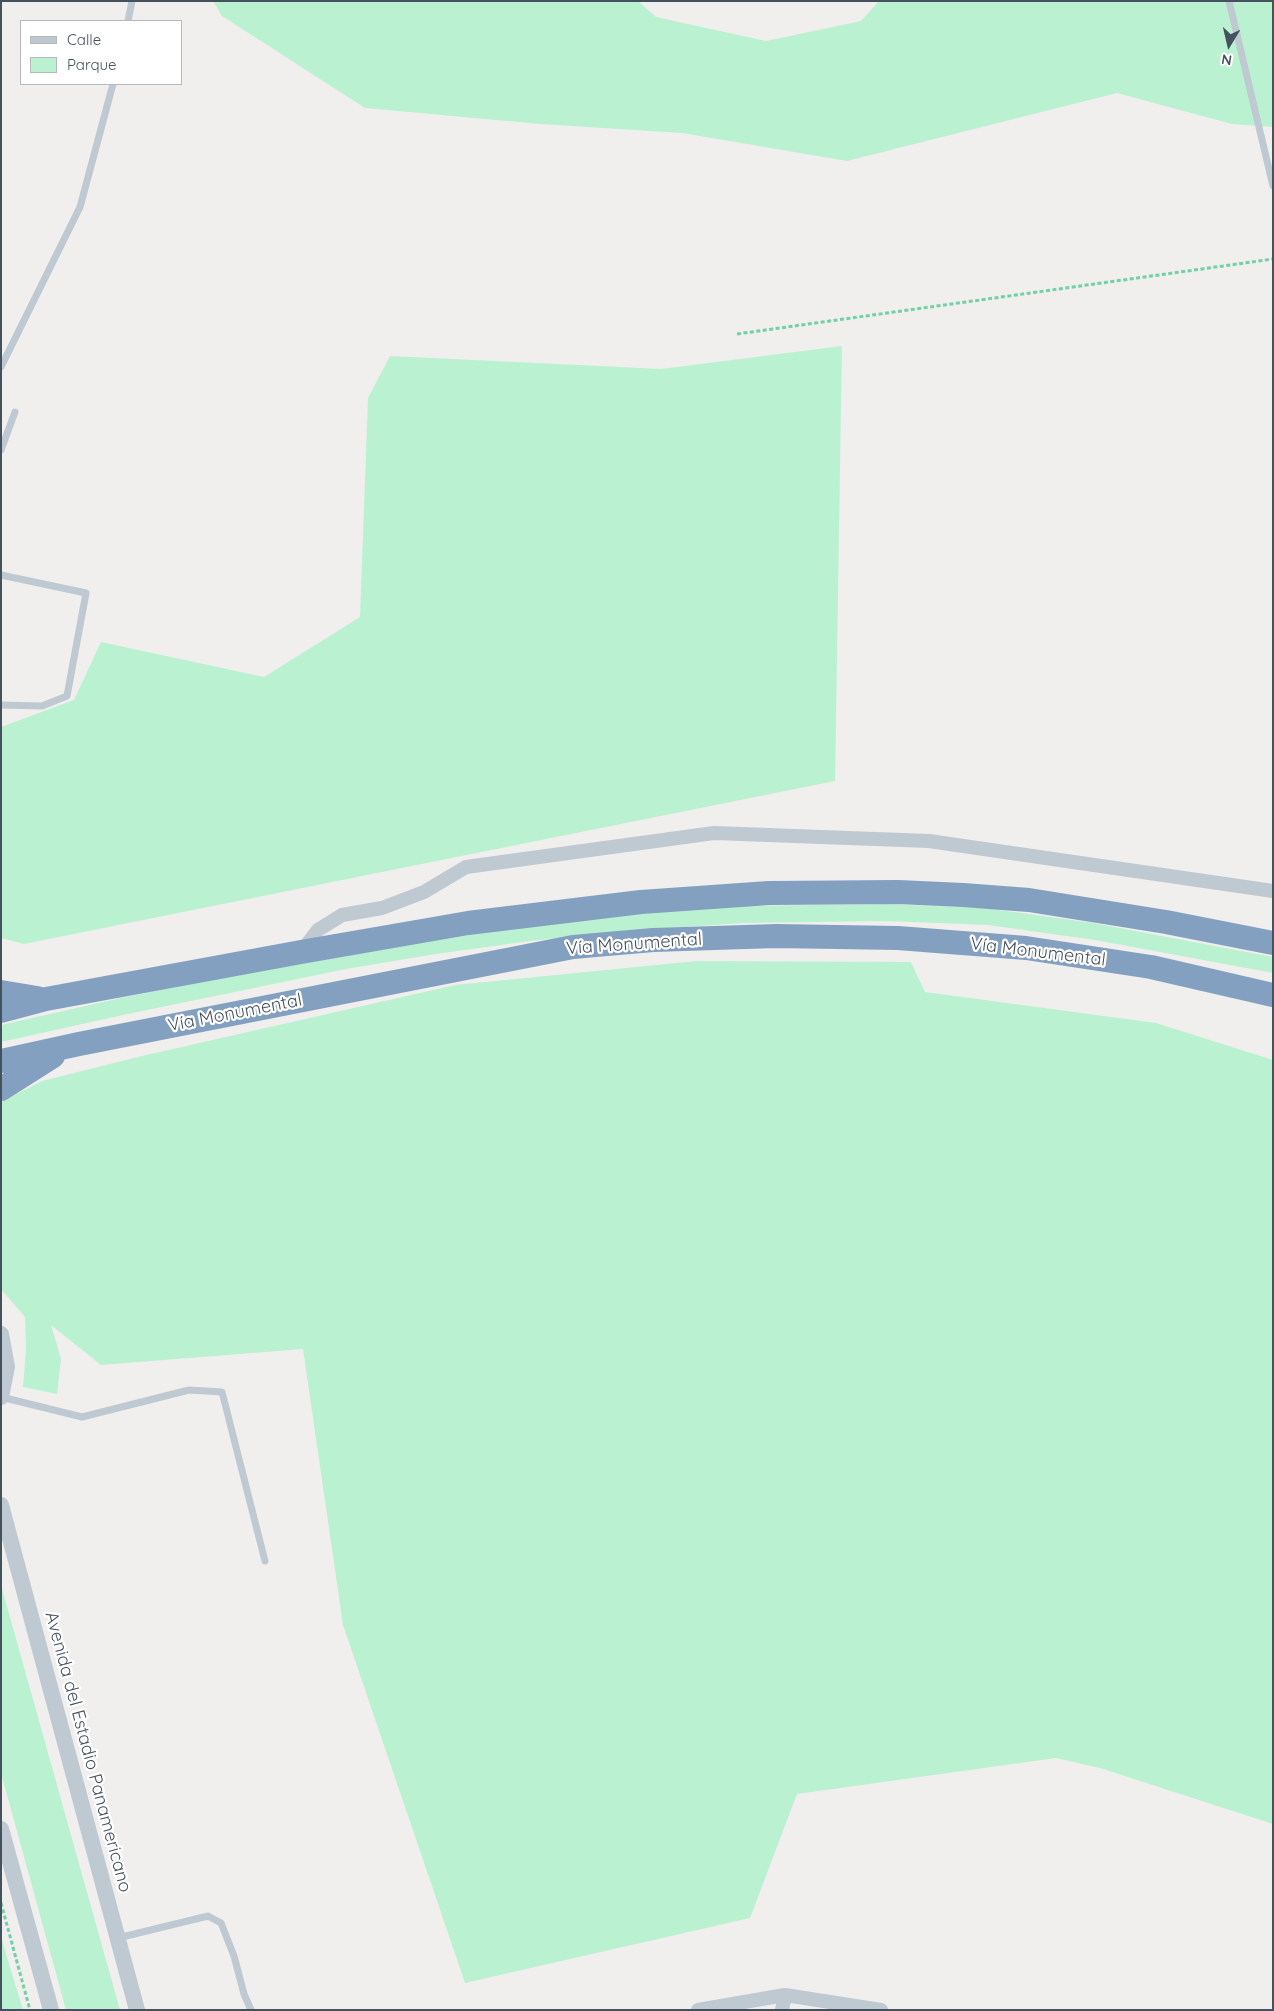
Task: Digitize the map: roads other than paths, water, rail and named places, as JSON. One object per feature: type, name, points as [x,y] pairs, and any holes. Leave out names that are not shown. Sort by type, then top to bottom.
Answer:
[{"type":"highway","points":[[1,1011],[46,1000],[468,923],[642,902],[769,893],[833,892],[963,895],[1029,900],[1166,922],[1273,943]]},
{"type":"highway","name":"Vía Monumental","points":[[1,1061],[573,947],[653,940],[776,936],[898,938],[1026,948],[1150,967],[1273,995]]},
{"type":"highway","points":[[1,992],[46,1000]]},
{"type":"highway","points":[[1,1089],[50,1058],[79,1044]]},
{"type":"street","points":[[301,952],[318,930],[342,915],[391,905],[424,892],[466,867],[714,833],[929,840],[1273,891]]},
{"type":"street","points":[[1,1334],[7,1367],[1,1397]]},
{"type":"street","name":"Avenida del Estadio Panamericano","points":[[1,1506],[137,2010]]},
{"type":"street","points":[[1,1829],[51,2010]]},
{"type":"street","points":[[782,2010],[784,1995]]},
{"type":"street","points":[[698,2010],[784,1995],[881,2010]]},
{"type":"lane","points":[[128,20],[132,1]]},
{"type":"lane","points":[[1229,1],[1273,186]]},
{"type":"lane","points":[[1,367],[80,207],[113,85]]},
{"type":"lane","points":[[1,450],[15,412]]},
{"type":"lane","points":[[1,574],[86,594],[67,696],[42,706],[1,706]]},
{"type":"lane","points":[[1,1397],[82,1417],[189,1390],[222,1392],[264,1561]]},
{"type":"lane","points":[[118,1938],[208,1916],[222,1922],[234,1956],[244,1994],[251,2010]]}]
